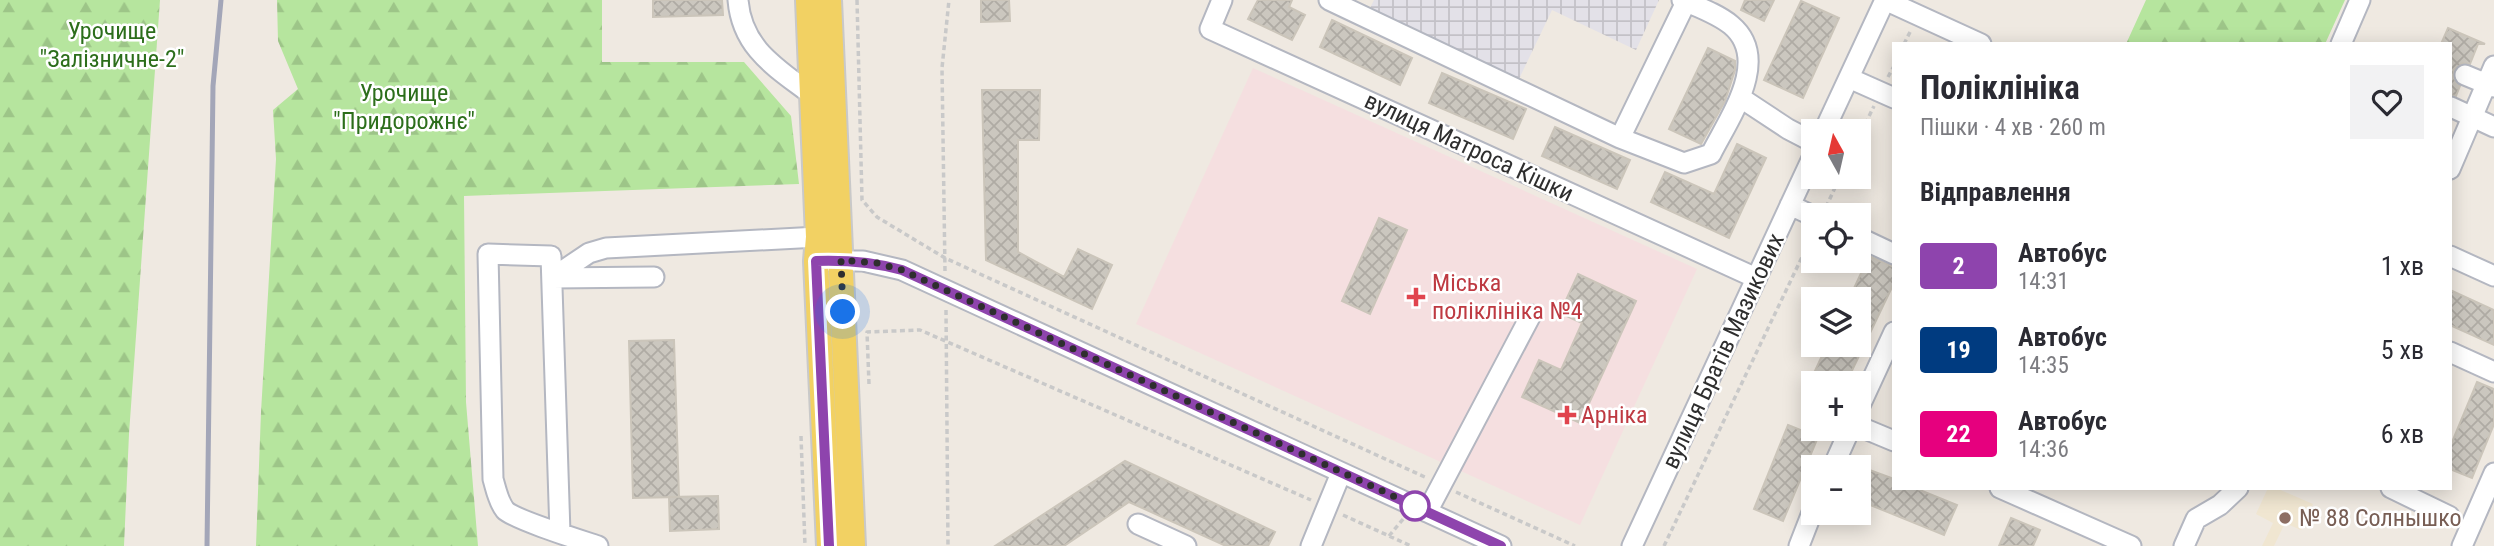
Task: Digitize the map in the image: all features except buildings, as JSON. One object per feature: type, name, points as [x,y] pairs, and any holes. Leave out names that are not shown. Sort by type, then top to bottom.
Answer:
[{"type":"main road","points":[[808,0],[829,546]]},
{"type":"main road","points":[[829,0],[853,546]]},
{"type":"street","points":[[738,0],[739,16],[747,36],[759,53],[813,95]]},
{"type":"street","name":"вулиця Матроса Кішки","points":[[1222,0],[1210,29],[1756,278]]},
{"type":"street","points":[[1329,0],[1619,138],[1684,163],[1711,154],[1741,98],[1750,57],[1744,40],[1725,20],[1684,1],[1619,138]]},
{"type":"street","points":[[1830,119],[1885,0],[1977,42]]},
{"type":"street","points":[[2342,42],[2360,0]]},
{"type":"street","points":[[2452,164],[2491,79],[2465,75]]},
{"type":"street","points":[[1849,78],[1892,98]]},
{"type":"street","points":[[1741,98],[1801,136]]},
{"type":"street","points":[[2452,107],[2494,127]]},
{"type":"street","name":"вулиця Братів Мазикових","points":[[1632,546],[1801,182]]},
{"type":"street","points":[[1790,205],[1801,210]]},
{"type":"street","points":[[1871,243],[1892,253]]},
{"type":"street","points":[[552,278],[589,253],[606,248],[817,249],[841,260],[877,263],[902,270],[1501,546]]},
{"type":"street","points":[[560,533],[551,256],[488,254],[493,479],[497,495],[507,512],[560,533],[598,546]]},
{"type":"street","points":[[2452,257],[2494,276]]},
{"type":"street","points":[[552,278],[654,277]]},
{"type":"street","points":[[1427,512],[1531,315]]},
{"type":"street","points":[[1871,382],[1892,336]]},
{"type":"street","points":[[2452,353],[2494,372]]},
{"type":"street","points":[[1871,432],[1892,441]]},
{"type":"street","points":[[1311,546],[1341,473]]},
{"type":"street","points":[[2462,546],[2494,473]]},
{"type":"street","points":[[2005,490],[2131,546]]},
{"type":"street","points":[[2184,546],[2196,519],[2220,505],[2236,490]]},
{"type":"street","points":[[2395,490],[2449,516]]},
{"type":"street","points":[[1138,524],[1186,546]]},
{"type":"street","points":[[1798,546],[1807,525]]},
{"type":"path","points":[[857,0],[862,200],[877,217],[945,258],[1575,546]]},
{"type":"path","points":[[1664,546],[1801,259]]},
{"type":"path","points":[[867,332],[920,330],[1411,546]]},
{"type":"shaded area","points":[[1374,0],[1659,0],[1636,50],[1552,10],[1519,79],[1370,8]]},
{"type":"shaded area","name":"Міська поліклініка №4","points":[[1253,68],[1697,269],[1580,525],[1136,324]]},
{"type":"shaded area","name":"№ 88 Солнышко","points":[[2267,490],[2281,490],[2313,504],[2301,530],[2285,523],[2274,546],[2262,546],[2273,523],[2256,514]]},
{"type":"green space","name":"Урочище \"Залізничне-2\"","points":[[0,0],[160,0],[129,434],[124,546],[0,546]]},
{"type":"green space","name":"Урочище \"Придорожнє\"","points":[[277,0],[602,0],[602,62],[744,62],[791,116],[799,184],[464,196],[466,402],[478,546],[256,546],[276,159],[273,110],[298,89],[278,41]]},
{"type":"green space","points":[[2146,0],[2345,0],[2326,42],[2127,42]]},
{"type":"railway","points":[[207,546],[213,86],[221,0]]},
{"type":"bus line","name":"2","points":[[829,546],[816,261],[841,260],[877,263],[902,270],[1501,546]]},
{"type":"place","name":"Міська поліклініка №4","points":[[1416,297]]},
{"type":"place","name":"Арніка","points":[[1567,415]]},
{"type":"place","name":"№ 88 Солнышко","points":[[2285,518]]},
{"type":"route","points":[[843,312],[841,260],[877,263],[902,270],[1415,506]]}]
